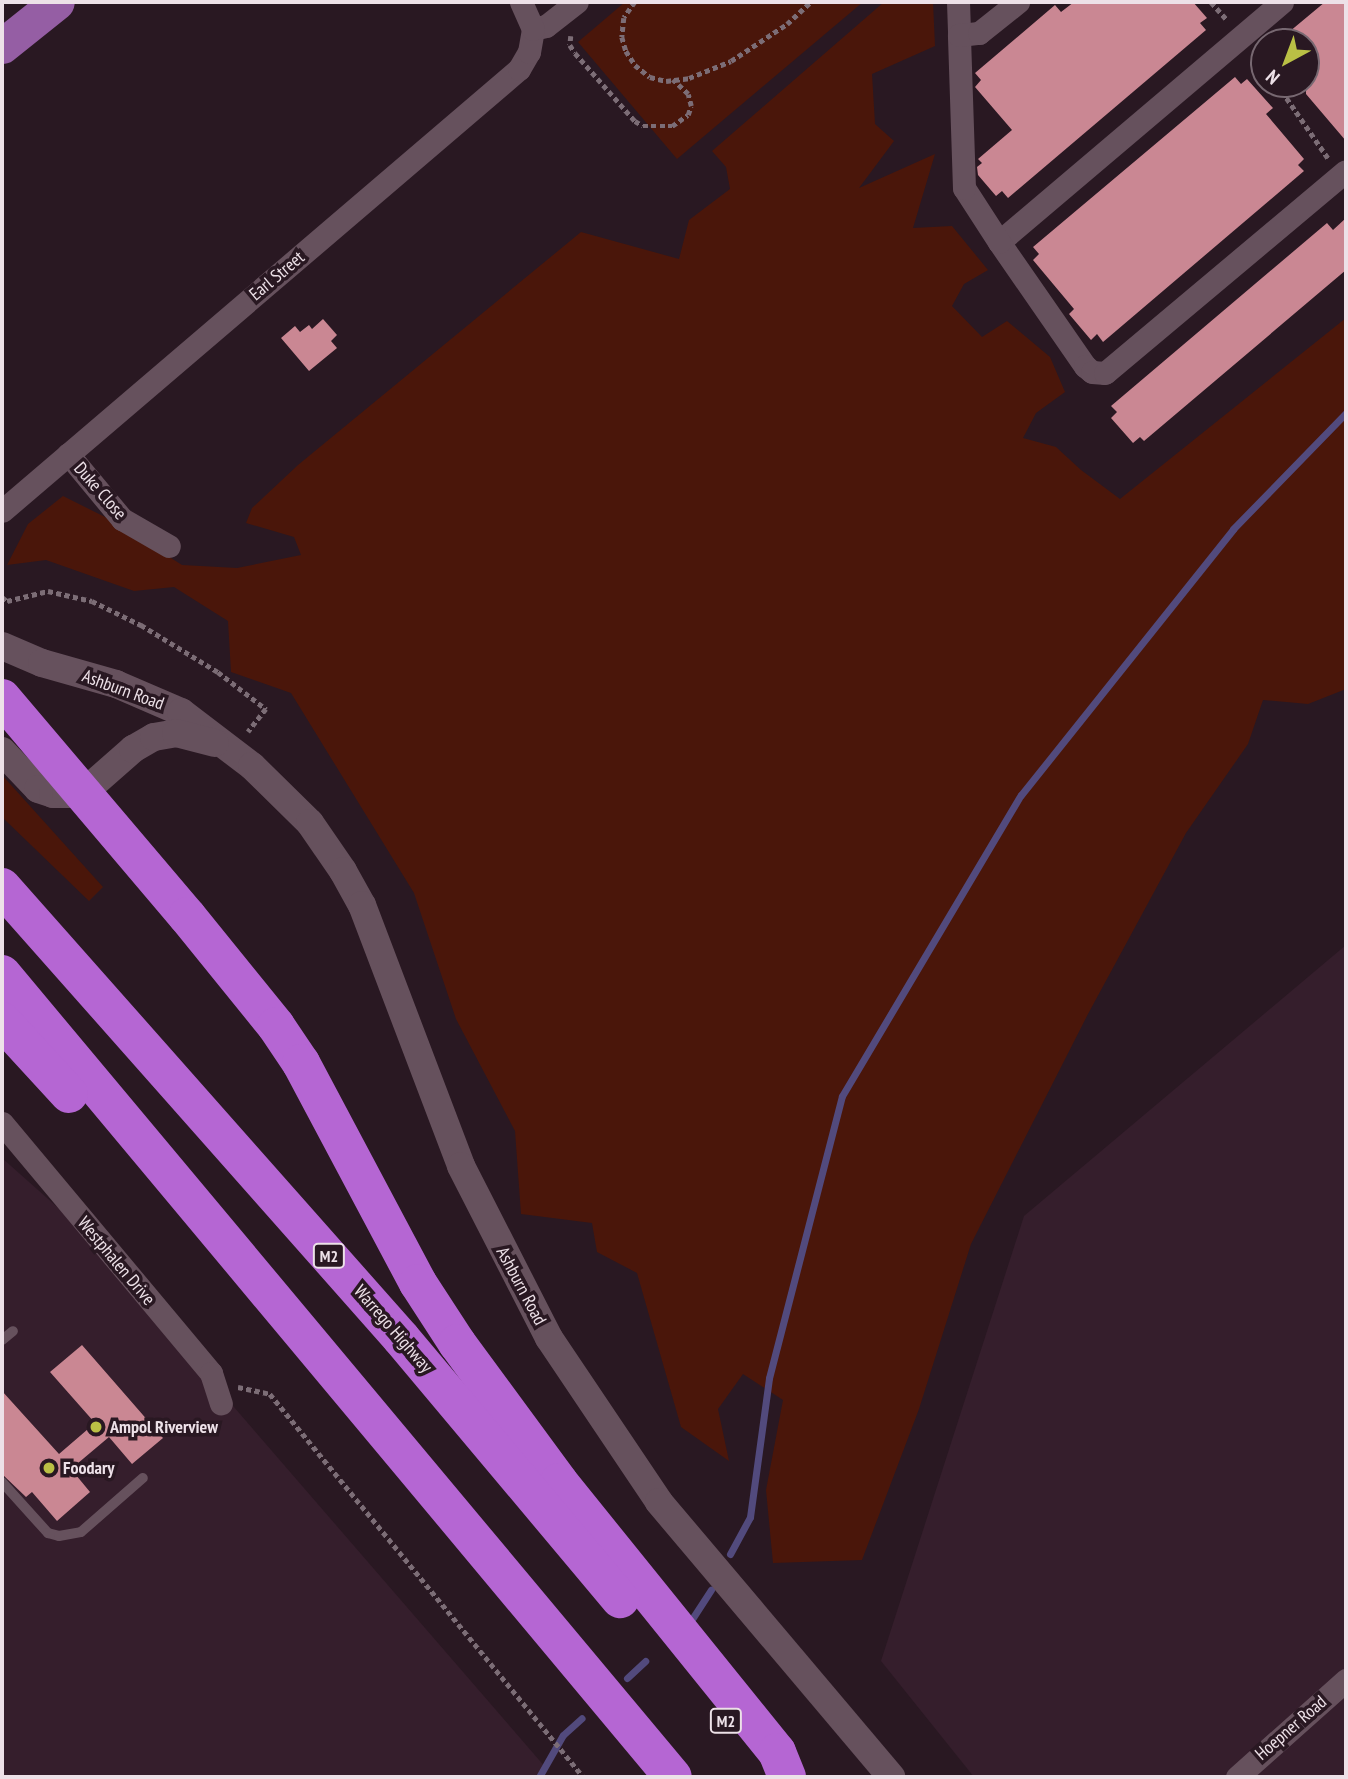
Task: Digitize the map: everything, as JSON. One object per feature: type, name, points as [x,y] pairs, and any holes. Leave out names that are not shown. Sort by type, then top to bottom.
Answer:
[{"type":"highway","points":[[2,698],[276,1026],[301,1063],[388,1231],[457,1343],[529,1443],[776,1752],[787,1777]]},
{"type":"highway","name":"Warrego Highway","points":[[2,887],[401,1338],[648,1632],[775,1777]]},
{"type":"highway","points":[[2,974],[145,1149],[673,1777]]},
{"type":"highway","points":[[2,1021],[105,1133],[145,1149]]},
{"type":"main road","points":[[2,46],[57,2]]},
{"type":"street","points":[[521,2],[533,29],[546,26],[577,2]]},
{"type":"street","points":[[958,2],[964,188],[1085,366],[1092,372],[1105,373],[1344,173]]},
{"type":"street","points":[[959,35],[979,33],[1018,2]]},
{"type":"street","points":[[999,242],[1282,2]]},
{"type":"street","name":"Earl Street","points":[[2,511],[503,84],[519,69],[529,52],[533,29]]},
{"type":"street","name":"Duke Close","points":[[68,454],[122,519],[169,546]]},
{"type":"street","name":"Ashburn Road","points":[[2,646],[42,663],[116,684],[181,712],[234,751],[297,809],[344,871],[374,932],[427,1085],[461,1166],[499,1247],[549,1338],[636,1470],[695,1548],[891,1777]]},
{"type":"street","name":"Ashburn Road","points":[[83,793],[133,749],[154,737],[171,733],[188,735],[234,751]]},
{"type":"street","points":[[2,751],[43,792],[58,795],[83,793]]},
{"type":"street","name":"Westphalen Drive","points":[[2,1123],[219,1393]]},
{"type":"street","name":"Hoepner Road","points":[[1237,1777],[1346,1681]]},
{"type":"lane","points":[[2,1340],[13,1331]]},
{"type":"lane","points":[[2,1482],[48,1533],[59,1536],[80,1532],[143,1478]]},
{"type":"path","points":[[635,2],[624,19],[622,37],[626,51],[635,65],[650,77],[673,80],[689,78],[731,61],[787,24],[811,2]]},
{"type":"path","points":[[572,33],[570,45],[575,53],[635,121],[643,126],[672,126],[688,115],[691,106],[688,94],[673,80]]},
{"type":"path","points":[[1288,98],[1344,173]]},
{"type":"path","points":[[2,597],[8,601],[48,591],[92,601],[141,625],[218,672],[266,709],[234,751]]},
{"type":"path","points":[[219,1393],[270,1394],[583,1777]]},
{"type":"shaded area","points":[[625,2],[863,2],[677,159],[578,42]]},
{"type":"shaded area","points":[[884,2],[933,2],[935,46],[872,74],[875,124],[894,141],[859,188],[935,154],[913,228],[952,226],[988,270],[964,284],[952,306],[982,337],[1007,321],[1050,357],[1065,392],[1036,413],[1023,438],[1056,447],[1120,499],[1346,318],[1346,689],[1308,704],[1263,700],[1248,744],[1186,833],[1088,1014],[971,1244],[919,1409],[862,1560],[773,1563],[766,1490],[783,1400],[743,1374],[718,1409],[729,1461],[681,1427],[637,1273],[597,1252],[592,1223],[521,1214],[515,1131],[456,1019],[414,893],[291,693],[231,672],[228,621],[174,587],[134,591],[46,560],[7,565],[28,524],[63,496],[111,520],[182,565],[237,568],[301,555],[294,537],[246,523],[252,508],[298,465],[581,232],[679,259],[689,220],[730,189],[726,167],[712,151]]},
{"type":"shaded area","points":[[2,775],[103,887],[89,901],[2,817]]},
{"type":"shaded area","points":[[1346,945],[1346,1777],[974,1777],[881,1661],[1024,1216]]},
{"type":"shaded area","points":[[2,1158],[74,1222],[546,1768],[535,1777],[2,1777]]},
{"type":"building","points":[[1074,2],[1193,2],[1207,18],[1200,23],[1206,30],[1008,198],[1002,191],[996,196],[978,175],[977,167],[982,163],[978,159],[1012,130],[975,87],[981,80],[975,73],[1055,5],[1061,12]]},
{"type":"building","points":[[1325,2],[1346,2],[1346,141],[1309,98],[1320,98],[1320,28],[1294,28]]},
{"type":"building","points":[[1235,77],[1241,84],[1247,79],[1250,82],[1250,98],[1264,98],[1273,108],[1266,114],[1304,159],[1298,165],[1304,171],[1103,342],[1097,334],[1091,340],[1069,314],[1074,309],[1033,260],[1039,254],[1033,247]]},
{"type":"building","points":[[1346,218],[1346,270],[1144,441],[1140,437],[1133,443],[1111,418],[1117,412],[1111,406],[1327,223],[1333,230]]},
{"type":"building","points":[[323,319],[337,335],[331,341],[337,348],[309,371],[281,338],[295,326],[300,332],[309,325],[312,329]]},
{"type":"building","points":[[82,1345],[163,1438],[132,1464],[109,1437],[71,1469],[90,1492],[57,1521],[32,1492],[26,1497],[2,1474],[2,1391],[59,1454],[95,1423],[50,1372]]},
{"type":"waterway","points":[[730,1554],[750,1517],[769,1378],[842,1096],[1021,795],[1233,529],[1346,413]]},
{"type":"waterway","points":[[692,1619],[711,1590]]},
{"type":"waterway","points":[[627,1678],[645,1661]]},
{"type":"waterway","points":[[539,1777],[563,1735],[582,1718]]},
{"type":"place","name":"Ampol Riverview","points":[[96,1427]]},
{"type":"place","name":"Foodary","points":[[49,1468]]}]
